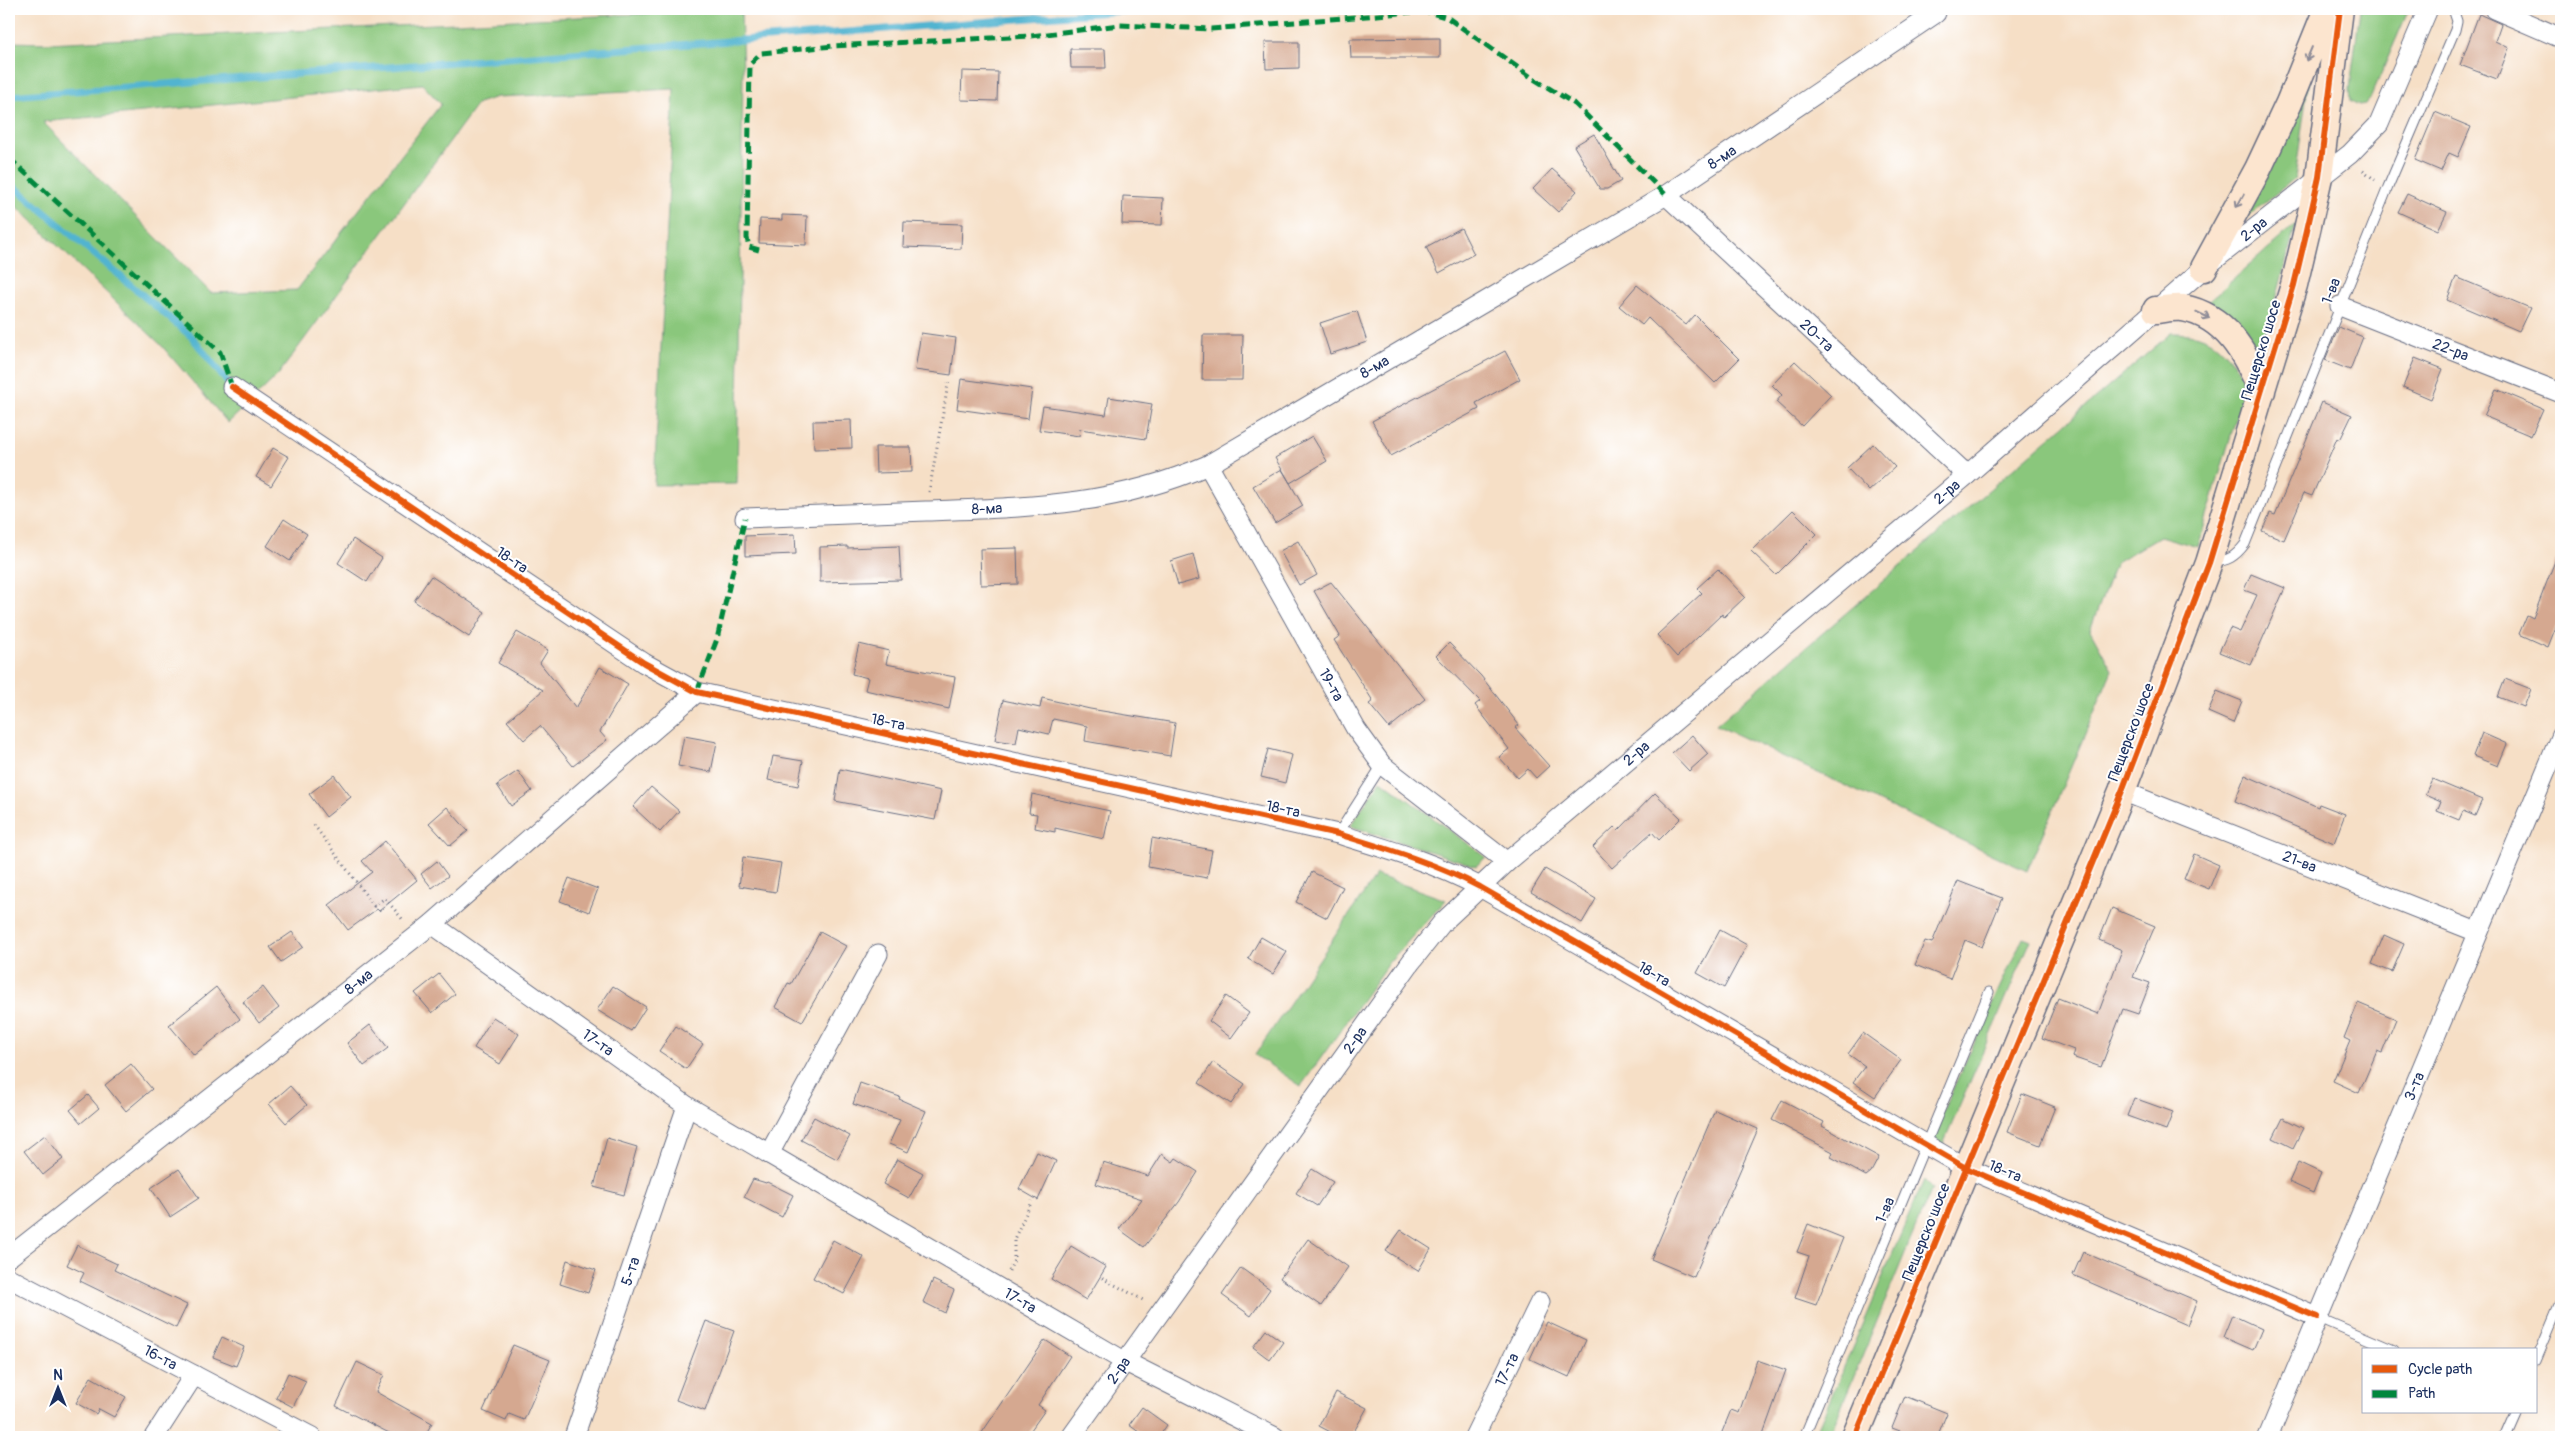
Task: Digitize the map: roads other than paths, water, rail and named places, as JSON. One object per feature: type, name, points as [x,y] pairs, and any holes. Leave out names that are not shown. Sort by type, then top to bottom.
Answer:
[{"type":"main road","points":[[2204,268],[2262,161],[2289,103],[2327,9]]},
{"type":"main road","name":"Пещерско шосе","points":[[1855,1437],[2122,791],[2209,563],[2294,285],[2319,177],[2340,9]]},
{"type":"main road","points":[[2156,310],[2180,308],[2195,311],[2223,328],[2248,360],[2262,391]]},
{"type":"street","name":"2-ра","points":[[1071,1437],[1411,962],[1442,924],[1507,862],[1967,475],[2204,268],[2350,154],[2379,124],[2428,9]]},
{"type":"street","points":[[2494,9],[2561,38]]},
{"type":"street","name":"8-ма","points":[[744,518],[1050,505],[1107,498],[1167,482],[1208,464],[1666,195],[1936,13]]},
{"type":"street","name":"20-та","points":[[1666,195],[1967,475]]},
{"type":"street","name":"22-ра","points":[[2340,306],[2561,393]]},
{"type":"street","name":"18-та","points":[[232,387],[644,663],[697,692],[1338,834],[1413,857],[1452,872],[1966,1168],[2317,1317]]},
{"type":"street","name":"19-та","points":[[1208,464],[1356,729],[1382,765],[1507,862]]},
{"type":"street","name":"8-ма","points":[[9,1258],[432,924],[697,692]]},
{"type":"street","name":"3-та","points":[[2268,1437],[2561,735]]},
{"type":"street","name":"21-ва","points":[[2122,791],[2478,932]]},
{"type":"street","name":"17-та","points":[[432,924],[687,1106],[1124,1361],[1275,1437]]},
{"type":"street","points":[[769,1154],[878,954]]},
{"type":"street","name":"5-та","points":[[574,1437],[687,1106]]},
{"type":"street","name":"16-та","points":[[9,1278],[312,1437]]},
{"type":"street","name":"17-та","points":[[1474,1437],[1540,1302]]},
{"type":"street","points":[[154,1437],[194,1375]]},
{"type":"lane","name":"1-ва","points":[[2209,563],[2225,562],[2236,556],[2245,544],[2388,187],[2455,30],[2457,21],[2453,9]]},
{"type":"lane","points":[[1338,834],[1382,765]]},
{"type":"lane","name":"1-ва","points":[[1804,1437],[1989,992]]},
{"type":"lane","points":[[2538,1356],[2561,1301]]},
{"type":"lane","name":"18-та","points":[[2317,1317],[2389,1348]]},
{"type":"lane","points":[[2504,1437],[2514,1414]]},
{"type":"waterway","points":[[9,96],[1149,9]]},
{"type":"waterway","points":[[9,182],[192,337],[231,387]]}]
